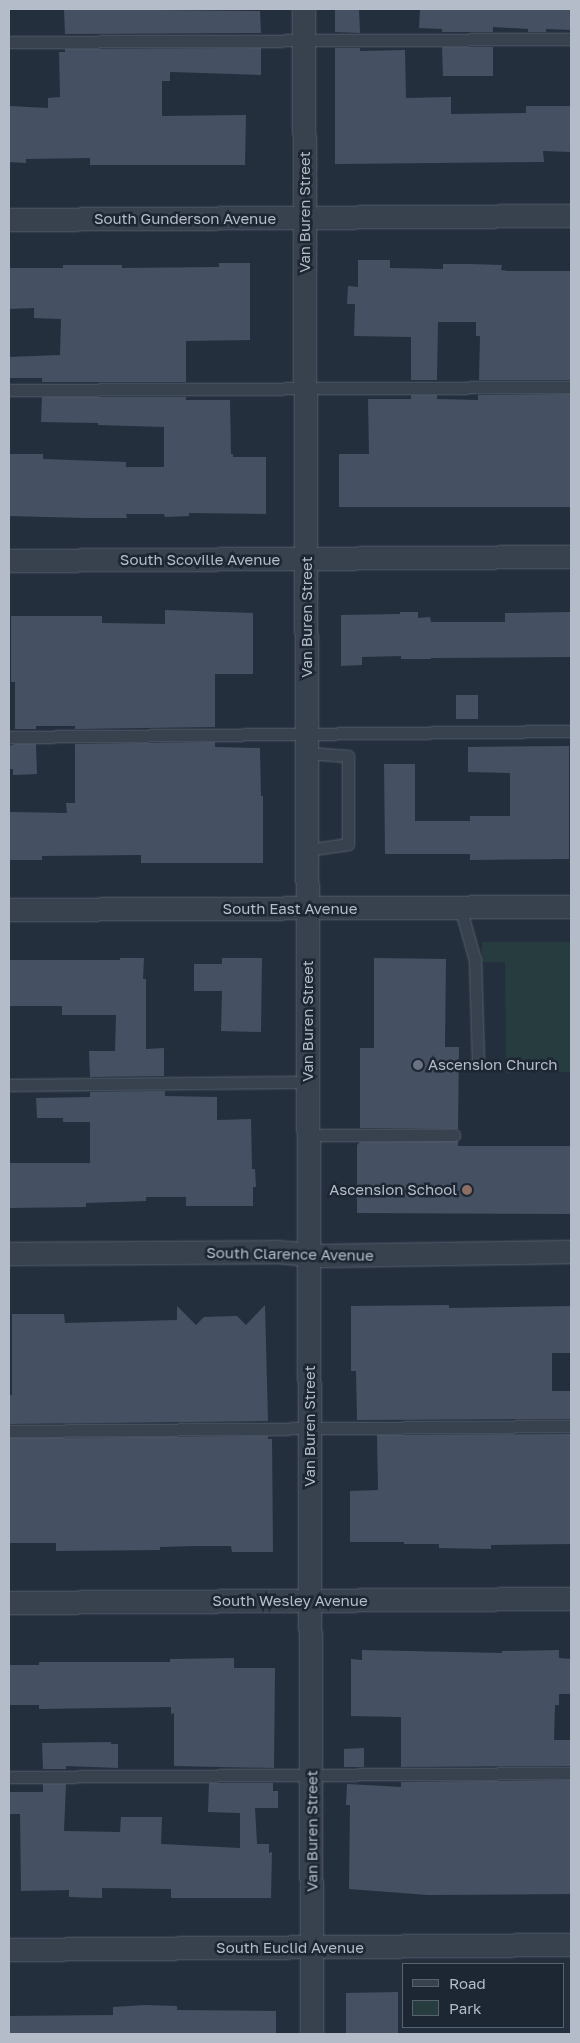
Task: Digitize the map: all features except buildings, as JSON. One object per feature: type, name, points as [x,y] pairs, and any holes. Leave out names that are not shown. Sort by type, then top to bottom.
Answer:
[{"type":"street","name":"Van Buren Street","points":[[304,9],[312,2034]]},
{"type":"street","name":"South Gunderson Avenue","points":[[9,220],[571,216]]},
{"type":"street","name":"South Scoville Avenue","points":[[9,562],[571,557]]},
{"type":"street","name":"South East Avenue","points":[[9,910],[571,907]]},
{"type":"street","name":"South Clarence Avenue","points":[[9,1254],[276,1252],[324,1256],[571,1252]]},
{"type":"street","name":"South Wesley Avenue","points":[[9,1603],[571,1599]]},
{"type":"street","name":"South Euclid Avenue","points":[[9,1950],[571,1946]]},
{"type":"lane","points":[[9,42],[571,38]]},
{"type":"lane","points":[[9,390],[571,387]]},
{"type":"lane","points":[[9,737],[307,744],[571,731]]},
{"type":"lane","points":[[307,744],[348,756],[348,844],[308,850]]},
{"type":"lane","points":[[460,907],[475,960],[478,1062]]},
{"type":"lane","points":[[9,1085],[308,1082]]},
{"type":"lane","points":[[309,1135],[454,1135]]},
{"type":"lane","points":[[9,1431],[571,1426]]},
{"type":"lane","points":[[9,1777],[571,1773]]},
{"type":"green space","points":[[482,942],[571,942],[571,1072],[506,1073],[505,962],[482,962]]},
{"type":"place","name":"Ascension Church","points":[[418,1065]]},
{"type":"place","name":"Ascension School","points":[[467,1190]]}]
